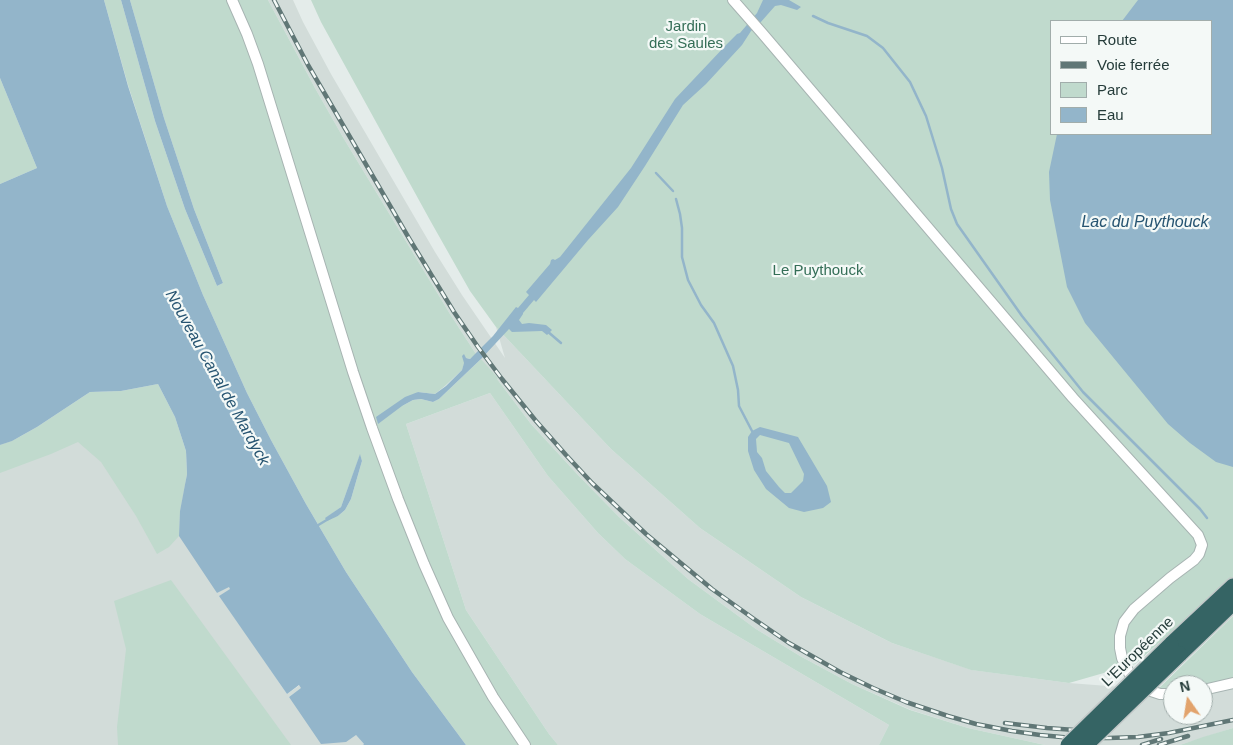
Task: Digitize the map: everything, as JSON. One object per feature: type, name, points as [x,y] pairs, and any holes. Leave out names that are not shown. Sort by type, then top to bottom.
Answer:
[{"type":"highway","name":"L'Européenne","points":[[1086,745],[1233,586]]},
{"type":"highway","name":"L'Européenne","points":[[1068,745],[1176,649],[1233,603]]},
{"type":"street","points":[[232,0],[258,64],[357,385],[398,499],[427,572],[448,618],[488,689],[524,745]]},
{"type":"street","points":[[733,0],[1073,398],[1198,535],[1202,545],[1199,554],[1134,609],[1124,622],[1120,636],[1122,658],[1130,675],[1151,692],[1163,694]]},
{"type":"street","points":[[1213,687],[1233,682]]},
{"type":"shaded area","points":[[268,0],[293,0],[331,74],[435,252],[505,358],[496,327],[611,449],[700,528],[801,597],[892,643],[972,670],[1069,683],[1163,690],[1163,725],[1213,725],[1213,691],[1233,687],[1233,728],[1180,745],[1045,745],[968,728],[911,710],[852,684],[800,656],[756,629],[688,579],[619,517],[531,424],[497,378],[476,354],[450,314],[315,88]]},
{"type":"shaded area","points":[[158,384],[217,593],[229,586],[231,589],[220,596],[287,694],[300,685],[302,688],[289,697],[356,735],[363,745],[0,745],[0,445]]},
{"type":"shaded area","points":[[490,393],[548,476],[598,533],[625,559],[700,614],[889,725],[879,745],[558,745],[466,610],[406,424]]},
{"type":"green space","points":[[104,0],[121,0],[155,121],[185,209],[217,286],[223,283],[194,209],[164,118],[130,0],[268,0],[344,139],[476,354],[470,359],[466,358],[462,370],[435,394],[418,392],[402,406],[413,400],[421,399],[433,402],[439,399],[481,359],[498,378],[531,424],[619,517],[688,579],[756,629],[800,656],[852,684],[910,710],[968,728],[1045,745],[879,745],[889,725],[700,614],[625,559],[598,533],[548,476],[490,393],[406,424],[466,610],[558,745],[466,745],[412,672],[346,572],[271,440],[247,393],[203,295],[167,206],[128,85]],"holes":[[[360,455],[362,461],[351,499],[345,510],[338,516],[326,518],[341,507]]]},
{"type":"green space","name":"Le Puythouck","points":[[311,0],[1233,0],[1233,578],[1135,664],[1069,683],[971,670],[892,643],[801,597],[700,528],[611,449],[496,327],[470,291],[321,22]]},
{"type":"green space","points":[[0,78],[37,168],[0,184]]},
{"type":"green space","points":[[158,384],[175,417],[186,451],[187,474],[180,511],[179,536],[169,547],[157,554],[136,516],[101,462],[78,442],[0,473],[0,445],[12,441],[37,427],[90,392],[121,391]]},
{"type":"green space","points":[[171,580],[291,745],[118,745],[117,727],[126,649],[114,601]]},
{"type":"green space","points":[[1233,616],[1233,680],[1213,683],[1213,675],[1172,675]]},
{"type":"green space","points":[[1163,684],[1163,690],[1157,690]]},
{"type":"green space","points":[[1233,728],[1233,745],[1180,745],[1203,737]]},
{"type":"water","name":"Nouveau Canal de Mardyck","points":[[0,0],[104,0],[128,86],[167,206],[203,295],[247,393],[306,504],[346,572],[412,672],[466,745],[363,745],[356,735],[346,742],[321,744],[289,697],[301,688],[299,685],[287,694],[219,596],[230,589],[229,587],[217,593],[179,536],[180,511],[187,474],[186,451],[175,417],[158,384],[121,391],[90,392],[37,427],[12,441],[0,445],[0,184],[37,168],[0,78]]},
{"type":"water","points":[[121,0],[130,0],[164,118],[194,209],[223,283],[217,286],[185,209],[155,121]]},
{"type":"water","points":[[763,0],[789,0],[801,7],[797,10],[781,5],[775,6],[706,84],[683,105],[618,207],[536,302],[534,300],[519,320],[522,324],[546,325],[552,330],[547,335],[542,331],[512,332],[509,329],[439,399],[433,402],[421,399],[413,400],[378,424],[376,417],[405,397],[418,392],[435,394],[446,386],[462,370],[464,363],[462,356],[464,354],[466,358],[470,359],[493,336],[516,307],[518,308],[529,295],[526,292],[550,264],[551,260],[560,257],[631,168],[675,99],[727,44],[740,33],[757,13]]},
{"type":"water","name":"Lac du Puythouck","points":[[1138,0],[1233,0],[1233,467],[1216,462],[1168,424],[1085,323],[1067,287],[1050,200],[1049,172],[1057,135],[1213,135],[1213,20],[1123,20]]},
{"type":"water","points":[[760,427],[798,437],[827,486],[831,502],[823,508],[804,512],[789,508],[766,489],[754,470],[748,451],[748,437],[752,431]],"holes":[[[760,435],[789,443],[804,474],[803,481],[791,493],[785,493],[766,471],[762,458],[757,452],[756,439]]]},
{"type":"water","points":[[360,454],[362,461],[351,499],[345,510],[327,521],[325,518],[341,507]]},
{"type":"waterway","points":[[813,16],[867,36],[883,48],[910,82],[926,116],[942,168],[951,209],[957,224],[1022,316],[1083,392],[1207,518]]},
{"type":"waterway","points":[[656,173],[673,191]]},
{"type":"waterway","points":[[676,199],[682,228],[682,257],[688,280],[701,305],[714,323],[733,366],[739,406],[752,431]]},
{"type":"waterway","points":[[547,331],[561,343]]},
{"type":"waterway","points":[[315,527],[330,518]]},
{"type":"railway","points":[[274,0],[308,65],[410,240],[478,347],[536,421],[592,483],[646,534],[712,589],[789,643],[840,672],[906,702],[976,724],[1040,735],[1072,738],[1109,738],[1169,733],[1233,720]]},
{"type":"railway","points":[[1005,723],[1089,731]]},
{"type":"railway","points":[[1159,745],[1188,736]]},
{"type":"railway","points":[[1142,745],[1161,739]]},
{"type":"park label","name":"Jardin des Saules","points":[[686,36]]}]
